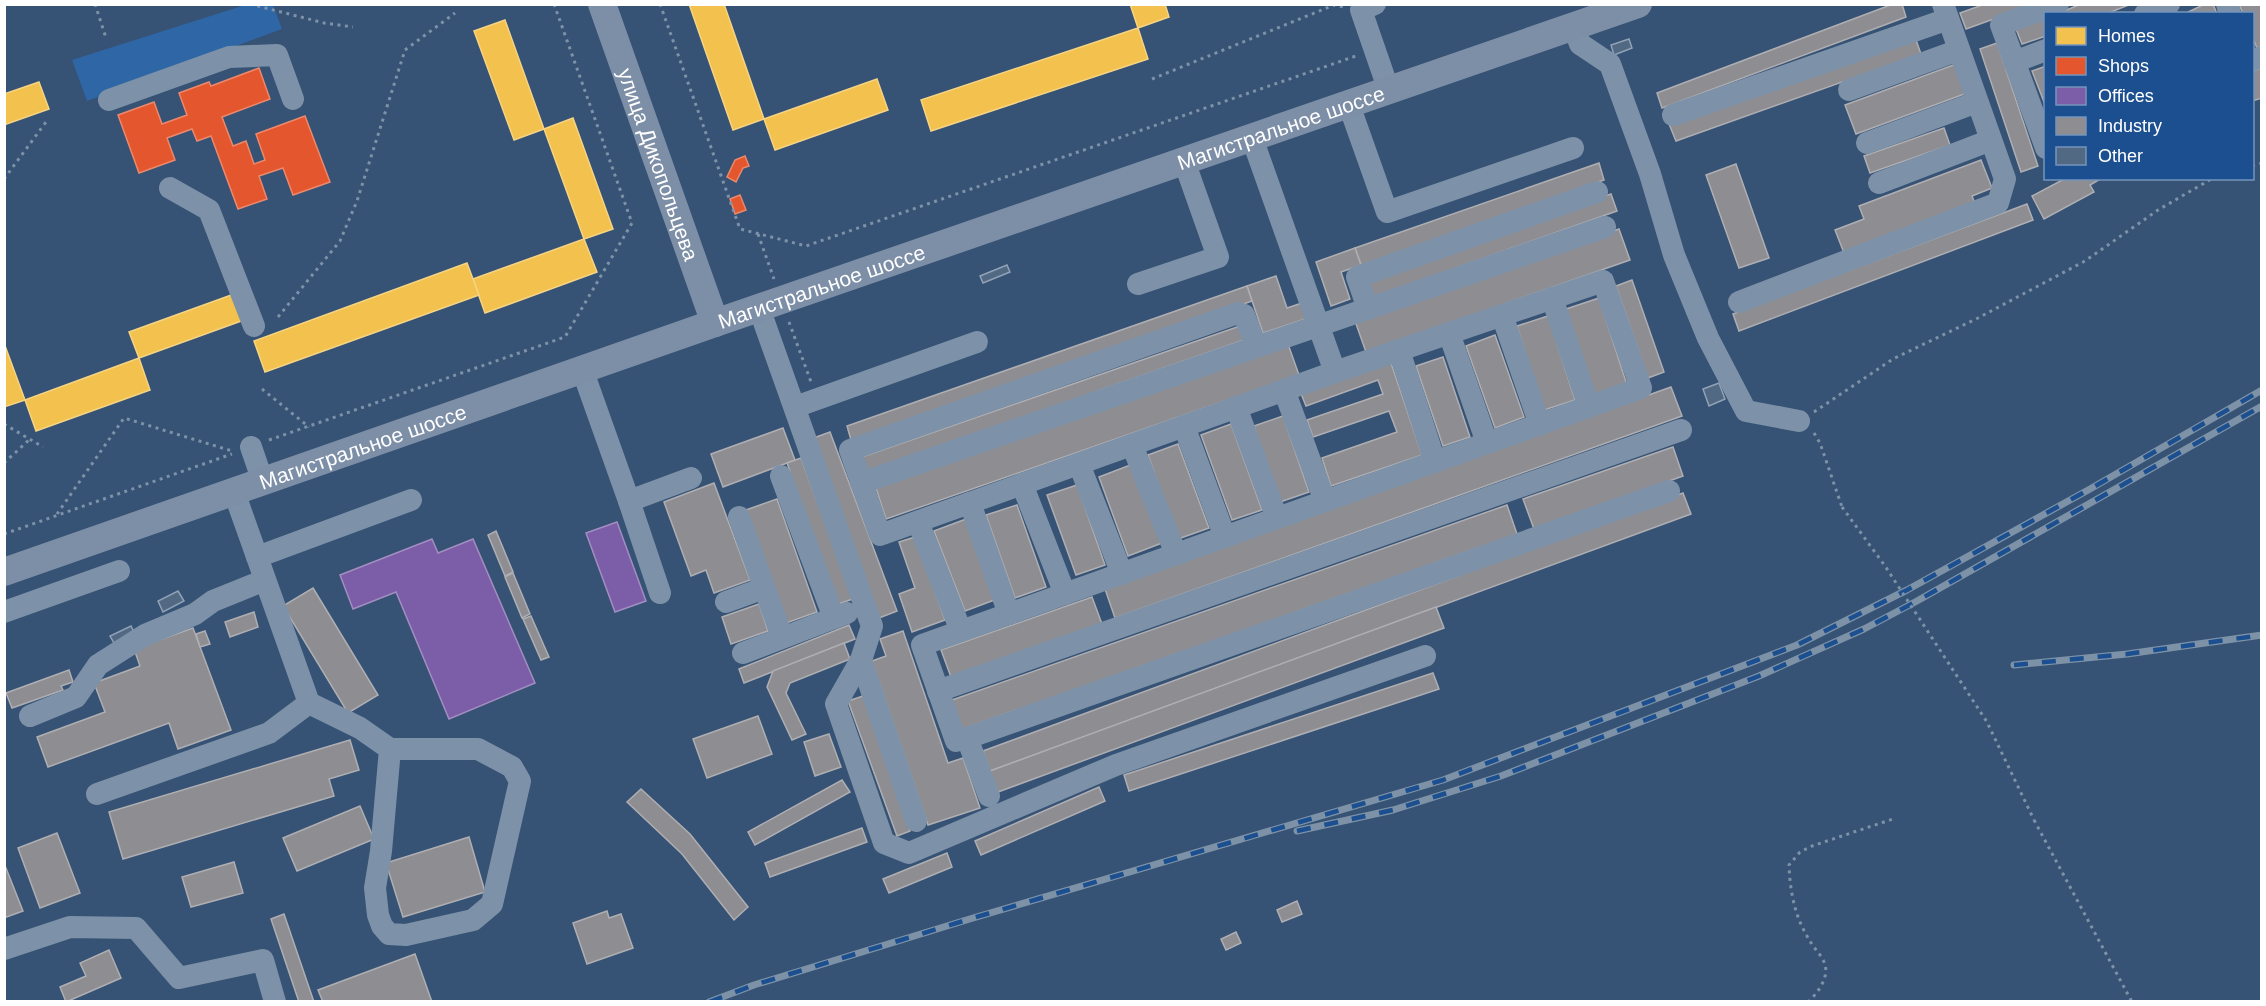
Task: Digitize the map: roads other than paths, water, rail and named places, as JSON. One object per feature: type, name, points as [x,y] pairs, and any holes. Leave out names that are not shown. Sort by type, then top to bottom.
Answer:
[{"type":"main road","name":"улица Дикопольцева","points":[[602,4],[715,323]]},
{"type":"main road","name":"Магистральное шоссе","points":[[4,572],[582,369],[1638,4]]},
{"type":"lane","points":[[2044,143],[2001,25],[2058,4]]},
{"type":"lane","points":[[2150,12],[2170,4]]},
{"type":"lane","points":[[1368,7],[1374,50],[1389,91]]},
{"type":"lane","points":[[1673,115],[1945,12],[2005,179],[1998,203],[1739,302]]},
{"type":"lane","points":[[1574,27],[1580,44],[1610,64],[1650,174],[1674,255],[1708,338],[1746,411],[1799,421]]},
{"type":"lane","points":[[1849,90],[1959,50]]},
{"type":"lane","points":[[2014,62],[2044,51]]},
{"type":"lane","points":[[109,100],[229,57],[277,55],[293,99]]},
{"type":"lane","points":[[1868,142],[1977,102]]},
{"type":"lane","points":[[1349,105],[1387,212],[1573,148]]},
{"type":"lane","points":[[1252,138],[1335,372]]},
{"type":"lane","points":[[1879,183],[1991,140]]},
{"type":"lane","points":[[1138,284],[1218,257],[1184,161]]},
{"type":"lane","points":[[170,188],[209,210],[254,326]]},
{"type":"lane","points":[[1368,309],[1357,277],[1597,192]]},
{"type":"lane","points":[[861,483],[1605,227]]},
{"type":"lane","points":[[1256,346],[1244,315],[1238,314],[850,450],[880,535],[1335,372],[1603,280],[1641,388],[922,645],[956,741],[1668,491]]},
{"type":"lane","points":[[1552,298],[1589,407]]},
{"type":"lane","points":[[759,308],[872,626],[861,660],[836,704],[884,843],[909,854],[1116,765],[1425,656]]},
{"type":"lane","points":[[1502,315],[1539,424]]},
{"type":"lane","points":[[1449,333],[1486,443]]},
{"type":"lane","points":[[795,408],[977,342]]},
{"type":"lane","points":[[1399,350],[1435,462]]},
{"type":"lane","points":[[582,369],[660,593]]},
{"type":"lane","points":[[1284,390],[1325,501]]},
{"type":"lane","points":[[1236,407],[1277,518]]},
{"type":"lane","points":[[1184,426],[1225,537]]},
{"type":"lane","points":[[938,691],[1681,430]]},
{"type":"lane","points":[[1132,445],[1176,554]]},
{"type":"lane","points":[[250,447],[263,482]]},
{"type":"lane","points":[[1080,464],[1122,574]]},
{"type":"lane","points":[[781,476],[834,618]]},
{"type":"lane","points":[[629,501],[691,478]]},
{"type":"lane","points":[[1022,484],[1065,594]]},
{"type":"lane","points":[[234,492],[309,703],[360,728],[390,749],[477,749],[512,768],[520,781],[492,904],[473,920],[406,935],[389,934],[382,926],[378,915],[375,888],[381,851],[390,749]]},
{"type":"lane","points":[[257,557],[411,500]]},
{"type":"lane","points":[[970,503],[1009,614]]},
{"type":"lane","points":[[739,517],[782,637]]},
{"type":"lane","points":[[918,522],[961,631]]},
{"type":"lane","points":[[4,612],[119,572]]},
{"type":"lane","points":[[30,716],[76,696],[98,665],[145,634],[195,614],[213,601],[266,580]]},
{"type":"lane","points":[[726,602],[765,588]]},
{"type":"lane","points":[[743,653],[866,606]]},
{"type":"lane","points":[[861,660],[916,821]]},
{"type":"lane","points":[[97,794],[269,733],[309,703]]},
{"type":"lane","points":[[967,738],[989,796]]},
{"type":"lane","points":[[4,949],[70,927],[136,928],[179,978],[263,960],[275,1002]]},
{"type":"railway","points":[[709,1002],[754,985],[973,918],[1443,780],[1797,645],[1907,590],[2090,489],[2262,390]]},
{"type":"railway","points":[[1297,831],[1393,810],[1501,776],[1759,676],[1864,629],[1917,601],[2262,406]]},
{"type":"railway","points":[[2014,665],[2127,654],[2262,635]]}]
